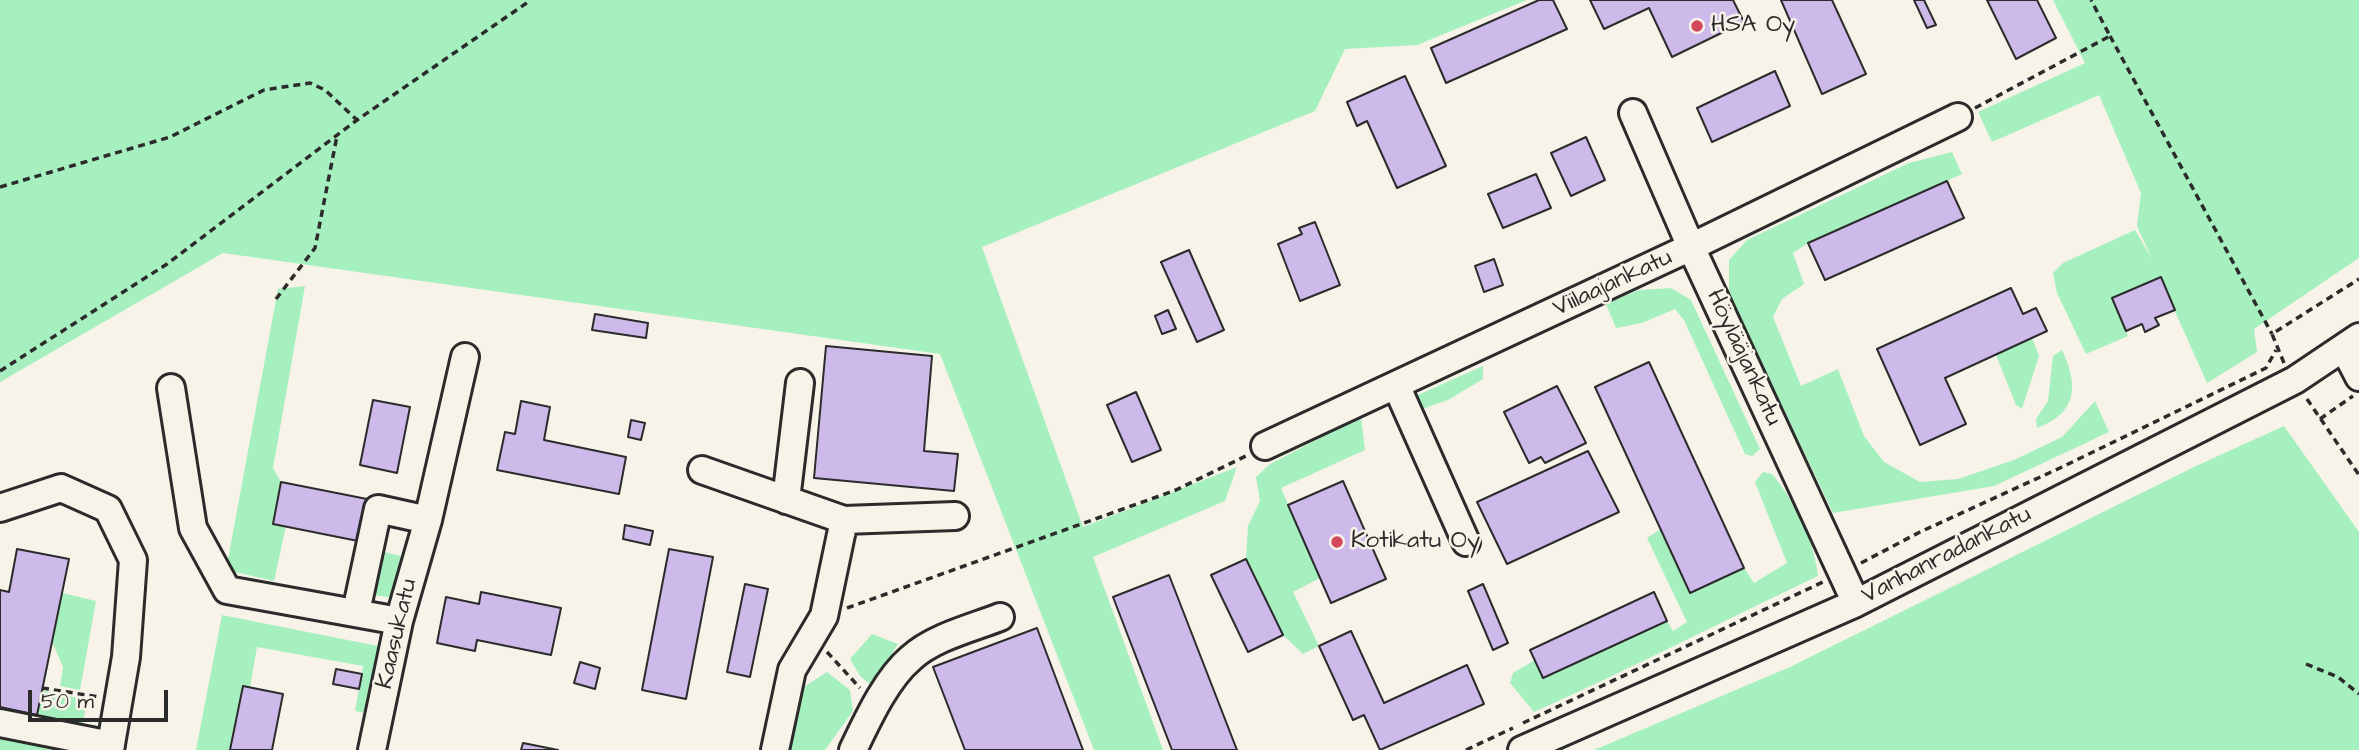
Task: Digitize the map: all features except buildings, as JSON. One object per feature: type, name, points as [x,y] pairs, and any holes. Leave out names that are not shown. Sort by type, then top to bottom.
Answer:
[{"type":"street","name":"Höylääjankatu","points":[[1633,113],[1691,247],[1856,603]]},
{"type":"street","name":"Viilaajankatu","points":[[1265,446],[1691,247],[1958,117]]},
{"type":"street","points":[[2351,342],[2359,377]]},
{"type":"street","name":"Vanhanradankatu","points":[[1522,750],[1856,603],[2295,380],[2351,342]]},
{"type":"street","name":"Kaasukatu","points":[[373,750],[399,621],[428,520],[465,357]]},
{"type":"street","points":[[786,500],[800,383]]},
{"type":"street","points":[[1396,385],[1466,541]]},
{"type":"street","points":[[171,388],[193,528],[227,590],[399,621]]},
{"type":"street","points":[[702,470],[844,520],[955,516]]},
{"type":"street","points":[[0,508],[61,488],[108,509],[133,560],[126,657],[111,747],[0,723]]},
{"type":"street","points":[[356,612],[378,509],[428,520]]},
{"type":"street","points":[[775,750],[792,670],[818,626],[844,520]]},
{"type":"street","points":[[853,750],[875,706],[911,657],[945,639],[1000,617]]},
{"type":"path","points":[[0,372],[167,264],[357,120],[531,0]]},
{"type":"path","points":[[2091,0],[2272,334]]},
{"type":"path","points":[[1958,117],[2110,36]]},
{"type":"path","points":[[0,187],[170,136],[264,90],[310,83],[325,90],[357,120]]},
{"type":"path","points":[[276,299],[315,248],[337,135]]},
{"type":"path","points":[[1466,750],[1843,573],[1920,532],[2060,468],[2266,368],[2276,350]]},
{"type":"path","points":[[2320,419],[2359,393]]},
{"type":"path","points":[[875,706],[818,626],[1176,490],[1265,446]]},
{"type":"path","points":[[2306,664],[2338,677],[2359,694]]},
{"type":"path","points":[[42,688],[118,701]]},
{"type":"green space","points":[[0,0],[1527,0],[1417,45],[1345,49],[1315,111],[982,247],[1083,527],[1237,467],[1225,501],[1093,557],[1163,750],[1094,750],[940,354],[223,253],[0,382]]},
{"type":"green space","points":[[2053,0],[2359,0],[2359,258],[2254,329],[2257,352],[2207,383],[2160,278],[2112,298],[2128,336],[2086,354],[2057,293],[2053,273],[2063,263],[2135,230],[2152,259],[2137,226],[2141,193],[2099,95],[1992,142],[1978,112],[2085,63]]},
{"type":"green space","points":[[1952,152],[1962,174],[1808,243],[1793,253],[1804,284],[1782,299],[1773,317],[1801,386],[1838,369],[1864,436],[1884,462],[1920,482],[1958,479],[2014,460],[2062,437],[2095,401],[2109,432],[1994,486],[1833,513],[1729,294],[1729,260],[1747,240],[1909,163]]},
{"type":"green space","points":[[305,286],[273,468],[281,482],[273,523],[286,526],[274,581],[226,570],[278,289]]},
{"type":"green space","points":[[1671,288],[1691,300],[1760,449],[1752,456],[1745,454],[1684,320],[1675,309],[1642,323],[1616,328],[1606,304],[1639,290]]},
{"type":"green space","points":[[2032,338],[2039,356],[2022,409],[2016,405],[1996,355]]},
{"type":"green space","points":[[2062,350],[2071,375],[2071,397],[2060,415],[2037,428],[2036,419],[2048,401],[2053,356]]},
{"type":"green space","points":[[1483,366],[1483,379],[1448,400],[1419,410],[1411,398]]},
{"type":"green space","points":[[1361,417],[1365,450],[1281,488],[1320,578],[1293,592],[1319,646],[1303,654],[1283,635],[1246,559],[1248,526],[1260,501],[1256,477],[1270,464]]},
{"type":"green space","points":[[2284,426],[2359,532],[2359,750],[1594,750],[1790,667],[2196,466]]},
{"type":"green space","points":[[1763,472],[1772,474],[1796,509],[1808,535],[1818,576],[1534,712],[1510,683],[1513,673],[1535,660],[1544,678],[1667,621],[1673,631],[1687,622],[1647,538],[1661,529],[1690,593],[1744,568],[1754,583],[1787,563],[1755,482]]},
{"type":"green space","points":[[377,550],[404,557],[394,598],[368,594]]},
{"type":"green space","points":[[62,593],[96,601],[80,690],[60,686],[63,667],[52,642]]},
{"type":"green space","points":[[222,615],[383,647],[370,714],[355,711],[363,666],[257,647],[250,687],[243,686],[230,750],[196,750]]},
{"type":"green space","points":[[872,634],[898,644],[871,685],[860,676],[850,659]]},
{"type":"green space","points":[[827,672],[850,690],[853,711],[825,750],[783,750],[802,688]]},
{"type":"green space","points":[[42,690],[87,700],[82,728],[36,719]]},
{"type":"green space","points":[[0,735],[72,750],[0,750]]},
{"type":"place","name":"HSA Oy","points":[[1697,26]]},
{"type":"place","name":"Kotikatu Oy","points":[[1337,542]]}]
